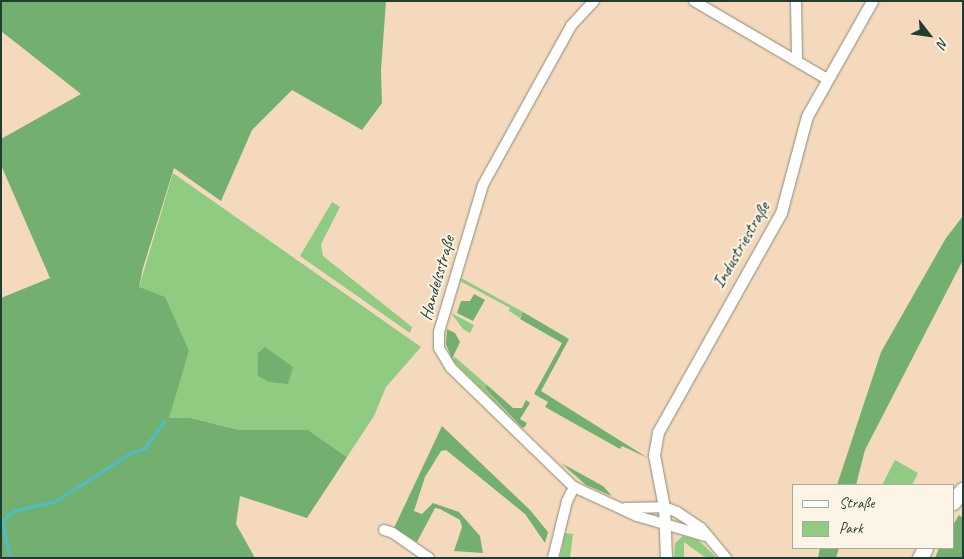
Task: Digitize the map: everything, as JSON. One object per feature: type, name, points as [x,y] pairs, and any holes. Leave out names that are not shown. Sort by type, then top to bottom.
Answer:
[{"type":"main road","points":[[954,501],[963,488]]},
{"type":"street","name":"Handelsstraße","points":[[594,1],[572,23],[483,185],[438,338],[440,352],[451,368],[574,487],[666,526]]},
{"type":"street","points":[[694,1],[827,79]]},
{"type":"street","points":[[796,1],[797,60]]},
{"type":"street","name":"Industriestraße","points":[[666,558],[664,508],[654,455],[658,432],[781,213],[807,116],[872,1]]},
{"type":"street","points":[[553,558],[567,501],[574,487]]},
{"type":"street","name":"Handelsstraße","points":[[625,508],[664,508]]},
{"type":"street","points":[[664,508],[684,516],[726,558]]},
{"type":"street","points":[[666,526],[706,536]]},
{"type":"street","points":[[384,530],[394,533],[428,558]]},
{"type":"green space","points":[[1,1],[386,1],[381,70],[382,103],[362,130],[292,90],[252,130],[221,201],[174,168],[143,268],[139,287],[165,297],[189,351],[169,418],[191,418],[239,430],[308,430],[347,457],[307,518],[240,496],[236,524],[255,558],[1,558],[1,298],[50,278],[1,165],[1,139],[81,94],[1,31]]},
{"type":"green space","points":[[173,173],[421,347],[386,387],[374,416],[347,457],[308,430],[239,430],[191,418],[168,418],[189,351],[139,287]]},
{"type":"green space","points":[[332,202],[340,207],[321,244],[323,256],[412,327],[410,333],[300,256]]},
{"type":"green space","points":[[963,216],[963,260],[865,450],[856,484],[837,484],[881,352],[946,238]]},
{"type":"green space","points":[[461,278],[523,312],[520,318],[509,311],[510,308],[460,281]]},
{"type":"green space","points":[[474,294],[485,300],[473,321],[457,313],[461,301],[470,301]]},
{"type":"green space","points":[[523,312],[569,339],[541,391],[648,458],[622,446],[620,449],[545,407],[548,402],[534,394],[562,343],[520,319]]},
{"type":"green space","points":[[451,313],[474,325],[470,333],[463,329]]},
{"type":"green space","points":[[447,329],[455,333],[460,342],[452,359],[446,344]]},
{"type":"green space","points":[[265,347],[293,367],[288,384],[269,382],[258,376],[258,353]]},
{"type":"green space","points":[[455,357],[487,385],[485,388],[517,424],[456,364],[452,359]]},
{"type":"green space","points":[[487,385],[513,408],[522,408],[526,400],[530,403],[520,419],[527,423],[525,427],[522,428],[485,388]]},
{"type":"green space","points":[[442,426],[530,510],[548,532],[545,543],[525,514],[446,450],[441,451],[425,477],[414,511],[422,514],[433,503],[459,512],[480,536],[483,553],[454,551],[462,527],[460,520],[440,509],[435,508],[417,542],[394,528]]},
{"type":"green space","points":[[895,460],[918,473],[912,484],[883,484]]},
{"type":"green space","points":[[561,463],[603,486],[612,496],[586,485]]},
{"type":"green space","points":[[959,515],[963,518],[963,558],[935,558],[939,549],[954,549],[954,523]]},
{"type":"green space","points":[[565,533],[573,534],[570,558],[560,558]]},
{"type":"green space","points":[[683,536],[698,540],[717,558],[706,558],[684,542],[684,558],[674,558],[675,543]]},
{"type":"green space","points":[[820,549],[839,549],[836,558],[818,558]]},
{"type":"waterway","points":[[2,520],[16,510],[54,502],[131,453],[145,448],[163,422]]},
{"type":"waterway","points":[[2,520],[11,558]]}]
